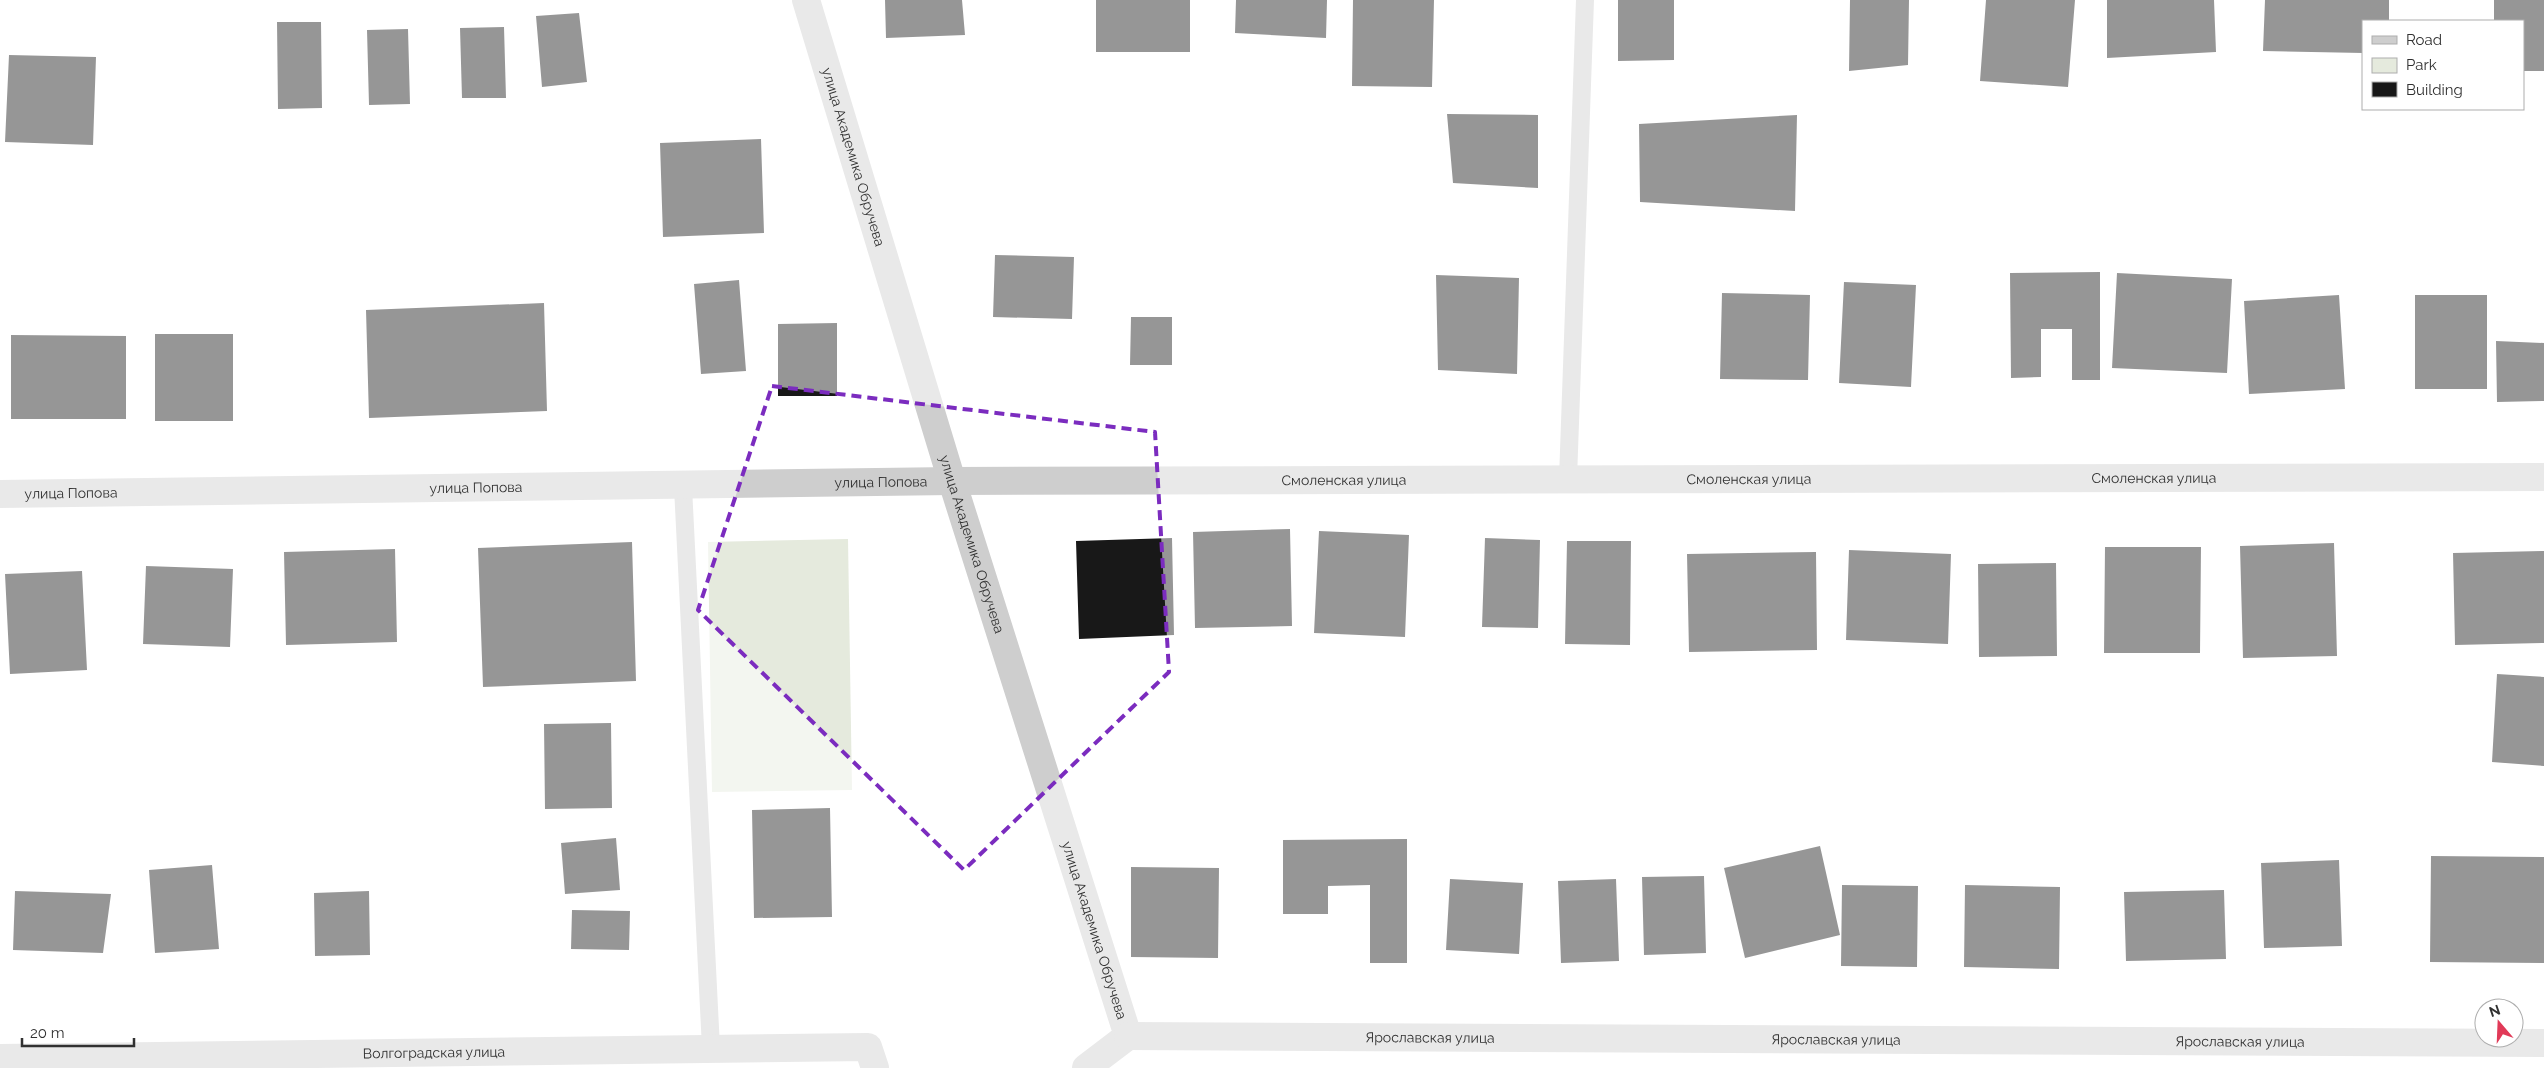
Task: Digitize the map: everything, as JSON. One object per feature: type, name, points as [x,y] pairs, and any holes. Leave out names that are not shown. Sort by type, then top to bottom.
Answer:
[{"type":"street","name":"улица Академика Обручева","points":[[806,0],[952,482],[1128,1036],[1086,1068]]},
{"type":"street","name":"Смоленская улица","points":[[952,482],[2544,477]]},
{"type":"street","name":"улица Попова","points":[[0,494],[683,487],[952,482]]},
{"type":"street","name":"Ярославская улица","points":[[1128,1036],[2544,1043]]},
{"type":"street","name":"Волгоградская улица","points":[[0,1058],[103,1062],[711,1048],[872,1057]]},
{"type":"lane","points":[[1568,479],[1585,0]]},
{"type":"lane","points":[[683,487],[711,1048]]},
{"type":"highlighted area","points":[[772,386],[1155,432],[1169,672],[964,870],[698,610]]},
{"type":"green space","points":[[848,539],[852,790],[712,792],[708,542]]},
{"type":"building","points":[[885,0],[962,0],[965,35],[886,38]]},
{"type":"building","points":[[1096,0],[1190,0],[1190,52],[1096,52]]},
{"type":"building","points":[[1236,0],[1327,0],[1326,38],[1235,33]]},
{"type":"building","points":[[1353,0],[1434,0],[1432,87],[1352,86]]},
{"type":"building","points":[[1618,0],[1674,0],[1674,60],[1618,61]]},
{"type":"building","points":[[1850,0],[1909,0],[1908,65],[1849,71]]},
{"type":"building","points":[[1986,0],[2075,0],[2068,87],[1980,81]]},
{"type":"building","points":[[2107,0],[2214,0],[2216,52],[2107,58]]},
{"type":"building","points":[[2265,0],[2389,0],[2389,20],[2362,20],[2362,53],[2263,51]]},
{"type":"building","points":[[2494,0],[2544,0],[2544,71],[2524,71],[2524,20],[2494,20]]},
{"type":"building","points":[[579,13],[587,82],[542,87],[536,16]]},
{"type":"building","points":[[277,22],[321,22],[322,108],[278,109]]},
{"type":"building","points":[[504,27],[506,98],[462,98],[460,28]]},
{"type":"building","points":[[408,29],[410,104],[369,105],[367,30]]},
{"type":"building","points":[[9,55],[96,57],[93,145],[5,142]]},
{"type":"building","points":[[1447,114],[1538,115],[1538,188],[1453,183]]},
{"type":"building","points":[[1797,115],[1795,211],[1640,202],[1639,124]]},
{"type":"building","points":[[761,139],[764,233],[663,237],[660,143]]},
{"type":"building","points":[[995,255],[1074,257],[1072,319],[993,317]]},
{"type":"building","points":[[2100,272],[2100,380],[2072,380],[2072,329],[2041,329],[2041,377],[2011,378],[2010,273]]},
{"type":"building","points":[[2117,273],[2232,279],[2227,373],[2112,368]]},
{"type":"building","points":[[1436,275],[1519,278],[1517,374],[1438,370]]},
{"type":"building","points":[[739,280],[746,371],[701,374],[694,284]]},
{"type":"building","points":[[1844,282],[1916,285],[1911,387],[1839,383]]},
{"type":"building","points":[[1722,293],[1810,295],[1808,380],[1720,379]]},
{"type":"building","points":[[2339,295],[2345,389],[2249,394],[2244,301]]},
{"type":"building","points":[[2415,295],[2487,295],[2487,389],[2415,389]]},
{"type":"building","points":[[544,303],[547,411],[369,418],[366,310]]},
{"type":"building","points":[[1131,317],[1172,317],[1172,365],[1130,365]]},
{"type":"building","points":[[837,323],[837,396],[778,396],[778,324]]},
{"type":"building","points":[[155,334],[233,334],[233,421],[155,421]]},
{"type":"building","points":[[11,335],[126,336],[126,419],[11,419]]},
{"type":"building","points":[[2496,341],[2544,343],[2544,401],[2497,402]]},
{"type":"building","points":[[1290,529],[1292,626],[1195,628],[1193,532]]},
{"type":"building","points":[[1319,531],[1409,535],[1405,637],[1314,633]]},
{"type":"building","points":[[1172,538],[1174,635],[1079,639],[1076,541]]},
{"type":"building","points":[[1485,538],[1540,540],[1538,628],[1482,627]]},
{"type":"building","points":[[1567,541],[1631,541],[1630,645],[1565,644]]},
{"type":"building","points":[[632,542],[636,681],[483,687],[478,548]]},
{"type":"building","points":[[2334,543],[2337,656],[2243,658],[2240,546]]},
{"type":"building","points":[[2105,547],[2201,547],[2200,653],[2104,653]]},
{"type":"building","points":[[395,549],[397,642],[286,645],[284,552]]},
{"type":"building","points":[[1849,550],[1951,554],[1948,644],[1846,640]]},
{"type":"building","points":[[2544,551],[2544,643],[2455,645],[2453,553]]},
{"type":"building","points":[[1816,552],[1817,650],[1689,652],[1687,554]]},
{"type":"building","points":[[2056,563],[2057,656],[1979,657],[1978,564]]},
{"type":"building","points":[[146,566],[233,569],[230,647],[143,644]]},
{"type":"building","points":[[82,571],[87,670],[10,674],[5,574]]},
{"type":"building","points":[[2497,674],[2544,677],[2544,766],[2492,762]]},
{"type":"building","points":[[611,723],[612,808],[545,809],[544,724]]},
{"type":"building","points":[[830,808],[832,917],[754,918],[752,810]]},
{"type":"building","points":[[616,838],[620,890],[565,894],[561,843]]},
{"type":"building","points":[[1407,839],[1407,963],[1370,963],[1370,885],[1328,886],[1328,914],[1283,914],[1283,840]]},
{"type":"building","points":[[1820,846],[1840,935],[1745,958],[1724,868]]},
{"type":"building","points":[[2431,856],[2544,857],[2544,963],[2430,962]]},
{"type":"building","points":[[2339,860],[2342,946],[2264,948],[2261,863]]},
{"type":"building","points":[[212,865],[219,949],[155,953],[149,870]]},
{"type":"building","points":[[1131,867],[1219,868],[1218,958],[1131,957]]},
{"type":"building","points":[[1704,876],[1706,953],[1644,955],[1642,877]]},
{"type":"building","points":[[1450,879],[1523,883],[1519,954],[1446,950]]},
{"type":"building","points":[[1616,879],[1619,961],[1561,963],[1558,881]]},
{"type":"building","points":[[1842,885],[1918,886],[1917,967],[1841,966]]},
{"type":"building","points":[[1965,885],[2060,887],[2059,969],[1964,967]]},
{"type":"building","points":[[2224,890],[2226,959],[2126,961],[2124,892]]},
{"type":"building","points":[[15,891],[111,894],[103,953],[13,950]]},
{"type":"building","points":[[369,891],[370,955],[315,956],[314,893]]},
{"type":"building","points":[[572,910],[630,911],[629,950],[571,949]]}]
